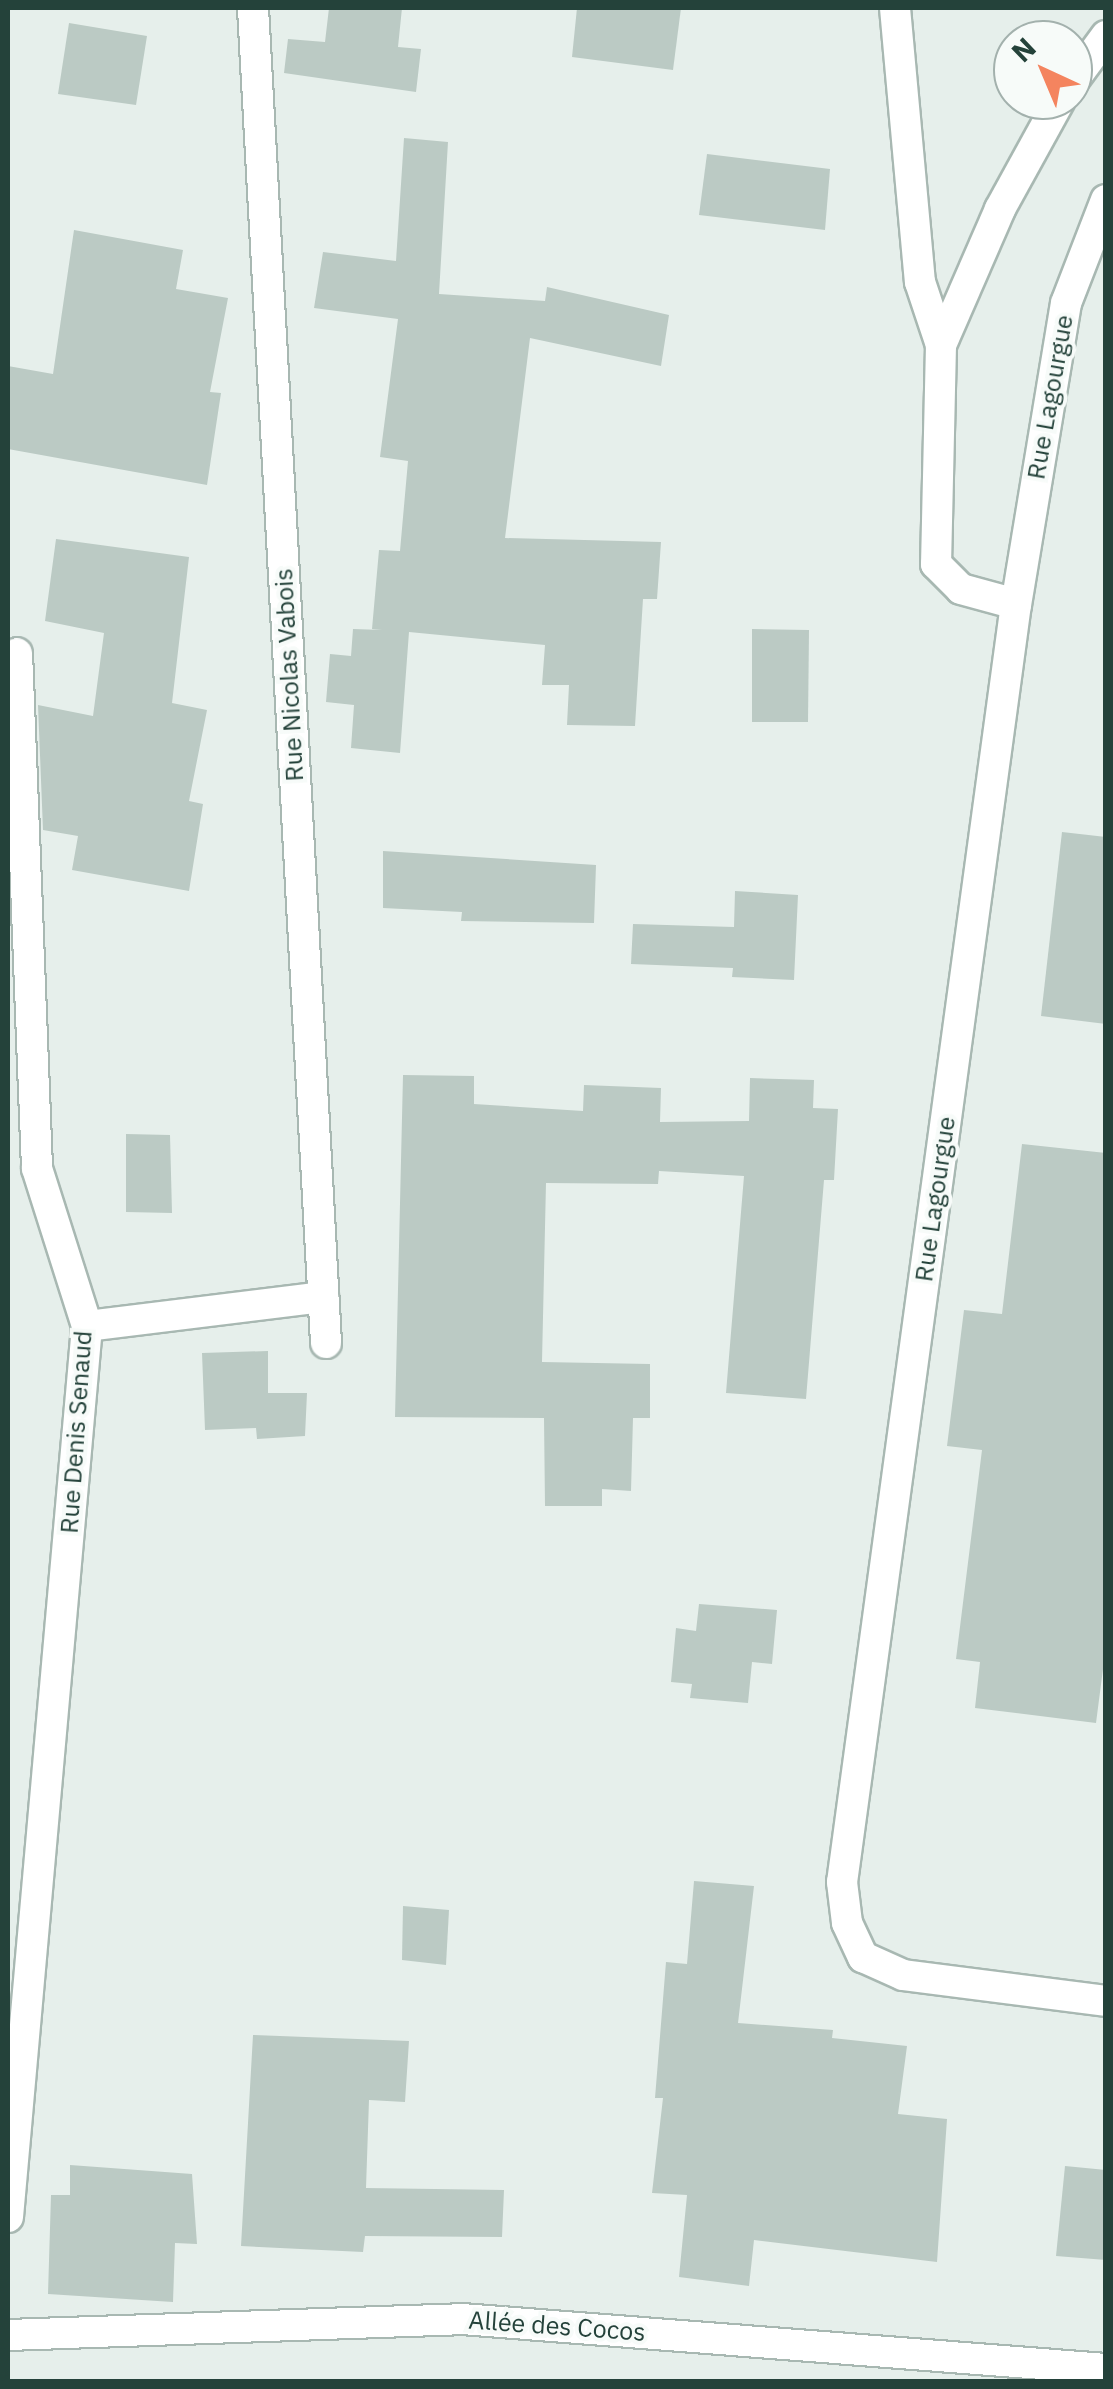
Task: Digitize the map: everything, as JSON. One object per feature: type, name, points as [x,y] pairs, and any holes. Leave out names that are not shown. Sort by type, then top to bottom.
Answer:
[{"type":"street","name":"Rue Nicolas Vabois","points":[[253,8],[326,1343]]},
{"type":"street","points":[[896,8],[920,282],[941,345],[936,564],[961,588],[1016,604]]},
{"type":"street","points":[[941,345],[1000,209],[1049,120]]},
{"type":"street","name":"Rue Lagourgue","points":[[1106,200],[1066,303],[1016,604],[842,1882],[847,1923],[863,1957],[902,1976],[1106,2001]]},
{"type":"street","name":"Rue Denis Senaud","points":[[8,2217],[20,1926],[88,1326],[38,1168],[17,652]]},
{"type":"street","points":[[88,1326],[324,1298]]},
{"type":"street","name":"Allée des Cocos","points":[[8,2335],[462,2319],[1106,2369]]},
{"type":"building","points":[[329,8],[402,8],[398,47],[421,49],[416,92],[284,73],[288,39],[325,42]]},
{"type":"building","points":[[577,8],[681,8],[673,70],[572,57]]},
{"type":"building","points":[[69,23],[147,36],[136,105],[58,94]]},
{"type":"building","points":[[404,138],[448,142],[439,294],[545,301],[547,287],[669,315],[661,366],[530,338],[505,538],[661,542],[657,599],[643,599],[635,726],[567,725],[569,685],[542,685],[545,645],[409,632],[400,753],[351,748],[354,705],[326,702],[330,654],[351,656],[353,629],[382,630],[372,629],[379,550],[400,551],[408,461],[380,457],[398,319],[314,308],[323,252],[396,261]]},
{"type":"building","points":[[707,154],[830,169],[825,230],[699,215]]},
{"type":"building","points":[[74,230],[183,250],[176,289],[228,298],[210,392],[221,393],[207,485],[8,449],[8,366],[53,374]]},
{"type":"building","points":[[56,539],[189,557],[172,703],[207,710],[189,801],[203,804],[189,891],[72,870],[78,836],[43,830],[38,705],[93,716],[104,633],[45,621]]},
{"type":"building","points":[[752,629],[809,630],[808,722],[752,722]]},
{"type":"building","points":[[1062,832],[1106,837],[1106,1024],[1041,1016]]},
{"type":"building","points":[[383,851],[596,865],[594,923],[461,921],[462,912],[383,908]]},
{"type":"building","points":[[735,891],[798,895],[794,980],[732,977],[733,968],[631,964],[633,924],[734,927]]},
{"type":"building","points":[[403,1075],[474,1076],[474,1104],[583,1111],[584,1085],[661,1088],[660,1122],[749,1121],[750,1078],[814,1080],[813,1108],[838,1109],[834,1180],[824,1180],[806,1399],[726,1393],[744,1176],[659,1171],[658,1184],[546,1183],[542,1362],[650,1364],[650,1418],[633,1418],[631,1491],[602,1489],[602,1506],[545,1506],[544,1418],[395,1417]]},
{"type":"building","points":[[126,1134],[170,1135],[172,1213],[126,1212]]},
{"type":"building","points":[[1022,1144],[1106,1153],[1106,1646],[1096,1723],[975,1708],[980,1662],[956,1659],[982,1450],[947,1446],[964,1310],[1002,1314]]},
{"type":"building","points":[[268,1351],[268,1393],[307,1393],[305,1436],[257,1439],[256,1428],[205,1430],[202,1353]]},
{"type":"building","points":[[699,1604],[777,1610],[772,1664],[752,1662],[748,1703],[690,1698],[692,1684],[671,1682],[676,1628],[696,1631]]},
{"type":"building","points":[[694,1881],[754,1886],[738,2023],[833,2030],[832,2038],[907,2046],[898,2114],[947,2119],[937,2262],[754,2240],[749,2286],[679,2277],[687,2195],[652,2193],[663,2098],[655,2098],[666,1962],[687,1964]]},
{"type":"building","points":[[403,1906],[449,1910],[446,1965],[402,1960]]},
{"type":"building","points":[[253,2035],[409,2041],[405,2102],[369,2100],[366,2188],[504,2190],[502,2237],[365,2236],[363,2252],[241,2246]]},
{"type":"building","points":[[70,2165],[192,2174],[197,2244],[175,2243],[173,2302],[48,2294],[51,2195],[70,2195]]},
{"type":"building","points":[[1065,2166],[1106,2170],[1106,2260],[1056,2256]]}]
